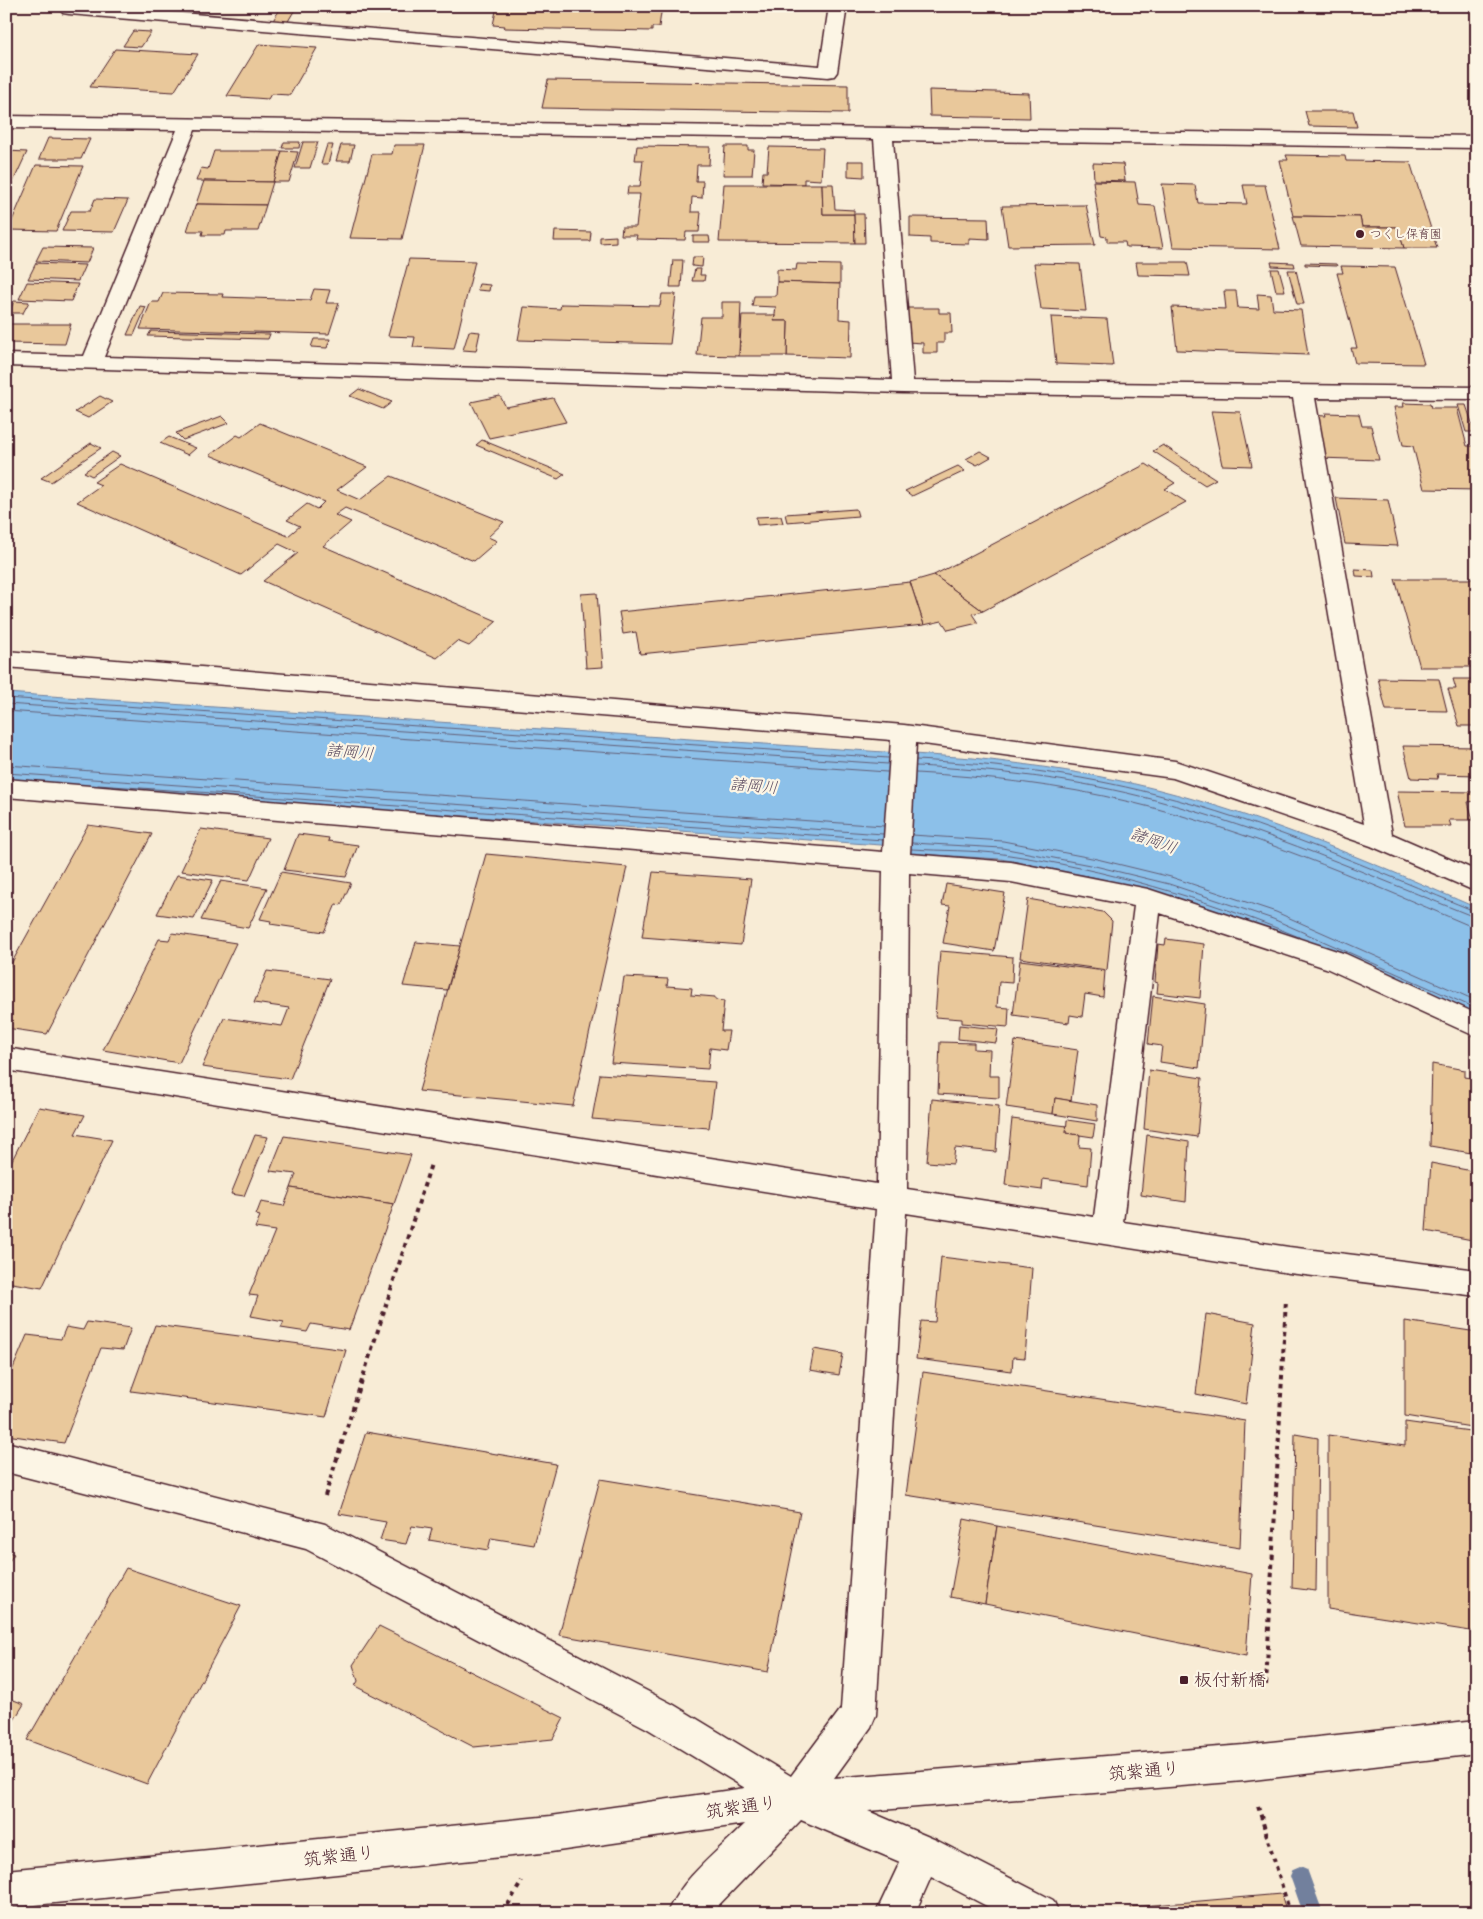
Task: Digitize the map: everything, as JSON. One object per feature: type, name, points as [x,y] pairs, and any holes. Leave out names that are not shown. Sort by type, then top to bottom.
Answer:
[{"type":"street","points":[[71,6],[69,9],[828,72],[838,6]]},
{"type":"street","points":[[6,122],[1477,142]]},
{"type":"street","points":[[92,361],[189,123]]},
{"type":"street","points":[[883,133],[903,387]]},
{"type":"street","points":[[6,360],[92,361],[903,387],[1477,393]]},
{"type":"street","points":[[1303,392],[1380,839]]},
{"type":"street","points":[[6,659],[904,733],[1175,770],[1380,839],[1477,882]]},
{"type":"street","points":[[686,1913],[707,1888],[796,1799],[858,1715],[892,1199],[896,862],[904,733]]},
{"type":"street","points":[[6,788],[1011,872],[1148,899],[1336,961],[1477,1026]]},
{"type":"street","points":[[1108,1232],[1148,899]]},
{"type":"street","points":[[6,1059],[1288,1260],[1477,1283]]},
{"type":"street","points":[[6,1457],[312,1535],[660,1717],[796,1799],[923,1853],[1040,1913]]},
{"type":"street","name":"筑紫通り","points":[[6,1889],[551,1834],[796,1799],[1244,1763],[1477,1737]]},
{"type":"street","points":[[895,1913],[923,1853]]},
{"type":"path","points":[[312,1535],[442,1128]]},
{"type":"path","points":[[1266,1685],[1288,1260]]},
{"type":"path","points":[[1244,1763],[1290,1913]]},
{"type":"water","name":"諸岡川","points":[[6,693],[973,758],[1065,770],[1156,789],[1197,800],[1279,827],[1359,858],[1477,908],[1477,1022],[1269,929],[1166,895],[1093,877],[1001,859],[903,853],[881,845],[6,784]]},
{"type":"building","points":[[149,6],[167,6],[161,15],[144,14]]},
{"type":"building","points":[[282,6],[297,6],[287,23],[272,22]]},
{"type":"building","points":[[497,6],[662,6],[659,27],[652,27],[652,31],[504,28],[505,26],[493,25]]},
{"type":"building","points":[[133,31],[151,32],[141,47],[123,46]]},
{"type":"building","points":[[259,44],[317,48],[290,95],[271,94],[268,99],[227,96]]},
{"type":"building","points":[[115,49],[198,54],[174,92],[90,87]]},
{"type":"building","points":[[548,80],[848,85],[848,113],[542,108]]},
{"type":"building","points":[[929,90],[1029,93],[1030,118],[930,116]]},
{"type":"building","points":[[1305,111],[1353,111],[1357,127],[1309,126]]},
{"type":"building","points":[[48,138],[90,139],[81,159],[39,159]]},
{"type":"building","points":[[284,142],[300,142],[299,148],[282,148]]},
{"type":"building","points":[[303,142],[318,142],[310,168],[295,168]]},
{"type":"building","points":[[327,145],[333,145],[328,164],[321,164]]},
{"type":"building","points":[[341,145],[354,145],[350,161],[336,161]]},
{"type":"building","points":[[394,145],[425,145],[402,239],[350,238],[372,154],[392,154]]},
{"type":"building","points":[[637,146],[710,147],[709,165],[697,165],[696,181],[703,181],[702,198],[692,197],[691,212],[701,212],[699,232],[686,232],[685,240],[636,239],[637,235],[621,235],[622,227],[636,227],[640,194],[627,194],[628,187],[640,187],[643,160],[635,160]]},
{"type":"building","points":[[725,146],[748,146],[748,150],[754,150],[752,175],[723,175]]},
{"type":"building","points":[[769,147],[823,148],[821,180],[804,179],[804,184],[762,183],[763,172],[767,172]]},
{"type":"building","points":[[6,151],[27,152],[8,193],[6,193]]},
{"type":"building","points":[[214,151],[282,151],[273,182],[196,181],[201,168],[208,169]]},
{"type":"building","points":[[282,151],[298,152],[289,182],[273,182]]},
{"type":"building","points":[[1286,155],[1345,156],[1346,161],[1410,162],[1437,248],[1404,248],[1397,227],[1362,227],[1360,217],[1293,216],[1280,160],[1288,160]]},
{"type":"building","points":[[848,161],[864,161],[864,177],[848,176]]},
{"type":"building","points":[[1093,163],[1123,164],[1125,181],[1094,180]]},
{"type":"building","points":[[36,165],[83,166],[56,231],[8,230]]},
{"type":"building","points":[[204,181],[273,182],[266,205],[196,204]]},
{"type":"building","points":[[1093,181],[1135,182],[1139,205],[1155,206],[1163,248],[1126,247],[1125,242],[1107,242],[1107,237],[1101,236]]},
{"type":"building","points":[[724,184],[822,184],[823,214],[854,214],[855,243],[719,242]]},
{"type":"building","points":[[822,184],[833,184],[835,209],[854,210],[854,214],[823,214]]},
{"type":"building","points":[[1162,184],[1195,185],[1198,203],[1247,204],[1243,185],[1265,185],[1280,249],[1173,247]]},
{"type":"building","points":[[95,199],[128,200],[114,232],[62,231],[71,211],[90,211]]},
{"type":"building","points":[[196,204],[266,205],[258,231],[226,231],[225,235],[202,235],[203,231],[187,231]]},
{"type":"building","points":[[1086,205],[1095,245],[1008,246],[1002,206]]},
{"type":"building","points":[[854,214],[864,214],[865,243],[855,243]]},
{"type":"building","points":[[1293,216],[1360,217],[1362,227],[1397,227],[1404,248],[1301,246]]},
{"type":"building","points":[[910,217],[988,218],[989,239],[969,238],[969,244],[930,243],[930,238],[910,237]]},
{"type":"building","points":[[555,231],[591,232],[590,241],[554,241]]},
{"type":"building","points":[[616,236],[616,242],[600,243],[600,237]]},
{"type":"building","points":[[693,236],[709,236],[710,242],[693,242]]},
{"type":"building","points":[[1469,243],[1477,243],[1477,252],[1472,252]]},
{"type":"building","points":[[43,247],[93,248],[87,263],[36,261]]},
{"type":"building","points":[[693,257],[703,257],[702,267],[692,266]]},
{"type":"building","points":[[409,259],[475,261],[454,349],[413,347],[415,337],[388,336]]},
{"type":"building","points":[[673,260],[683,260],[681,287],[670,287]]},
{"type":"building","points":[[1136,262],[1187,262],[1190,276],[1138,275]]},
{"type":"building","points":[[1271,262],[1294,263],[1295,267],[1272,266]]},
{"type":"building","points":[[36,263],[85,265],[78,281],[28,279]]},
{"type":"building","points":[[1034,263],[1080,264],[1086,311],[1041,309]]},
{"type":"building","points":[[1305,263],[1336,264],[1337,266],[1305,265]]},
{"type":"building","points":[[797,264],[840,265],[840,284],[777,282],[777,269],[796,270]]},
{"type":"building","points":[[1341,266],[1395,267],[1424,364],[1355,363],[1351,348],[1357,348],[1337,273],[1343,273]]},
{"type":"building","points":[[695,269],[701,269],[700,275],[705,275],[704,281],[692,281]]},
{"type":"building","points":[[1271,269],[1279,269],[1285,291],[1276,291]]},
{"type":"building","points":[[1288,270],[1296,270],[1304,304],[1297,304]]},
{"type":"building","points":[[27,282],[78,284],[71,301],[19,299]]},
{"type":"building","points":[[777,282],[840,284],[839,319],[851,320],[850,358],[787,356],[788,321],[774,321],[776,307],[752,306],[754,296],[776,296]]},
{"type":"building","points":[[479,284],[490,285],[489,291],[477,290]]},
{"type":"building","points":[[314,289],[330,290],[326,303],[339,303],[329,334],[140,329],[151,302],[159,302],[163,293],[223,294],[222,297],[310,300]]},
{"type":"building","points":[[1224,291],[1236,291],[1238,308],[1259,309],[1257,294],[1271,295],[1273,309],[1301,310],[1308,355],[1177,350],[1172,307],[1226,309]]},
{"type":"building","points":[[662,294],[676,294],[670,344],[518,340],[524,307],[560,309],[561,304],[660,306]]},
{"type":"building","points":[[14,301],[29,302],[23,313],[9,313]]},
{"type":"building","points":[[722,302],[741,302],[739,356],[697,355],[701,317],[722,317]]},
{"type":"building","points":[[140,306],[146,307],[134,335],[127,335]]},
{"type":"building","points":[[906,308],[939,308],[939,313],[951,313],[952,333],[944,333],[944,343],[937,343],[937,353],[923,353],[923,343],[907,342]]},
{"type":"building","points":[[742,315],[775,315],[774,321],[788,321],[787,356],[739,356]]},
{"type":"building","points":[[1051,317],[1107,319],[1113,366],[1056,364]]},
{"type":"building","points":[[6,324],[71,324],[65,344],[6,343]]},
{"type":"building","points":[[151,331],[270,334],[268,339],[148,336]]},
{"type":"building","points":[[469,331],[480,332],[476,351],[463,350]]},
{"type":"building","points":[[314,339],[330,339],[327,348],[311,347]]},
{"type":"building","points":[[359,389],[392,402],[383,409],[350,396]]},
{"type":"building","points":[[100,396],[112,402],[88,418],[75,412]]},
{"type":"building","points":[[500,396],[506,407],[553,398],[566,422],[489,438],[471,402]]},
{"type":"building","points":[[1403,403],[1430,404],[1431,408],[1457,408],[1467,446],[1477,446],[1477,490],[1424,489],[1413,446],[1403,445],[1394,407],[1404,407]]},
{"type":"building","points":[[1458,405],[1466,405],[1475,432],[1466,432]]},
{"type":"building","points":[[1211,411],[1240,412],[1252,466],[1222,465]]},
{"type":"building","points":[[1325,413],[1359,414],[1362,426],[1371,426],[1379,460],[1319,458],[1309,415],[1326,416]]},
{"type":"building","points":[[222,416],[229,423],[183,440],[176,433]]},
{"type":"building","points":[[260,423],[367,467],[337,490],[360,500],[391,476],[504,522],[488,537],[497,541],[474,561],[345,508],[335,515],[351,522],[323,546],[497,621],[469,646],[457,641],[437,658],[263,581],[298,553],[279,544],[241,575],[77,502],[101,485],[94,482],[120,464],[288,536],[300,526],[287,520],[307,504],[317,509],[324,502],[210,455],[237,435],[241,437]]},
{"type":"building","points":[[169,437],[196,448],[188,455],[160,443]]},
{"type":"building","points":[[482,440],[565,474],[558,479],[476,445]]},
{"type":"building","points":[[91,443],[101,448],[51,482],[41,478]]},
{"type":"building","points":[[1163,445],[1216,479],[1205,485],[1153,451]]},
{"type":"building","points":[[980,451],[991,457],[977,465],[966,459]]},
{"type":"building","points":[[112,452],[120,456],[92,476],[84,472]]},
{"type":"building","points":[[1146,464],[1175,483],[1165,489],[1186,502],[983,611],[934,575]]},
{"type":"building","points":[[958,466],[965,471],[912,496],[905,491]]},
{"type":"building","points":[[1336,498],[1388,500],[1398,546],[1345,544]]},
{"type":"building","points":[[856,509],[858,516],[787,522],[785,514]]},
{"type":"building","points":[[781,516],[783,523],[757,525],[756,517]]},
{"type":"building","points":[[1355,569],[1373,570],[1374,577],[1356,576]]},
{"type":"building","points":[[934,575],[983,611],[972,614],[978,623],[948,630],[942,621],[924,625],[910,582]]},
{"type":"building","points":[[1395,579],[1477,579],[1477,667],[1420,667]]},
{"type":"building","points":[[910,582],[924,625],[640,654],[636,632],[623,634],[619,612]]},
{"type":"building","points":[[597,593],[603,667],[586,668],[581,594]]},
{"type":"building","points":[[1378,678],[1439,679],[1447,711],[1386,710]]},
{"type":"building","points":[[1453,679],[1477,679],[1477,726],[1459,726],[1448,689],[1456,689]]},
{"type":"building","points":[[1403,746],[1477,747],[1477,775],[1437,774],[1438,779],[1411,778]]},
{"type":"building","points":[[1397,791],[1477,792],[1477,801],[1468,802],[1473,820],[1449,820],[1451,826],[1405,826]]},
{"type":"building","points":[[88,825],[152,834],[47,1034],[6,1028],[6,973]]},
{"type":"building","points":[[201,829],[268,838],[249,880],[181,871]]},
{"type":"building","points":[[298,834],[329,838],[328,841],[358,845],[346,877],[284,870]]},
{"type":"building","points":[[486,854],[627,867],[573,1106],[419,1091]]},
{"type":"building","points":[[281,872],[351,883],[341,905],[336,904],[324,932],[270,924],[271,921],[260,919]]},
{"type":"building","points":[[653,872],[751,879],[741,945],[642,937]]},
{"type":"building","points":[[177,875],[213,880],[194,919],[157,914]]},
{"type":"building","points":[[221,881],[267,888],[248,928],[201,920]]},
{"type":"building","points":[[946,884],[1005,893],[994,951],[943,943],[950,906],[942,905]]},
{"type":"building","points":[[1028,899],[1103,912],[1112,921],[1107,970],[1020,958]]},
{"type":"building","points":[[172,933],[236,943],[179,1063],[103,1050],[159,939],[169,940]]},
{"type":"building","points":[[1166,939],[1204,944],[1200,998],[1157,993],[1158,983],[1155,982],[1158,944],[1165,945]]},
{"type":"building","points":[[416,942],[460,946],[447,990],[403,986]]},
{"type":"building","points":[[940,951],[1013,957],[1012,983],[999,982],[997,1007],[1009,1008],[1008,1027],[962,1023],[962,1019],[935,1017]]},
{"type":"building","points":[[1020,960],[1105,971],[1103,997],[1085,994],[1082,1017],[1070,1015],[1069,1023],[1013,1015]]},
{"type":"building","points":[[267,971],[330,979],[290,1079],[202,1067],[224,1018],[282,1026],[289,1008],[254,1003]]},
{"type":"building","points":[[624,977],[668,979],[667,986],[692,988],[691,995],[715,997],[715,1000],[724,1001],[721,1031],[729,1031],[726,1050],[710,1048],[708,1069],[611,1063]]},
{"type":"building","points":[[1153,996],[1205,1004],[1199,1068],[1160,1062],[1162,1046],[1148,1044]]},
{"type":"building","points":[[959,1025],[998,1029],[996,1043],[958,1039]]},
{"type":"building","points":[[1015,1041],[1078,1050],[1071,1101],[1055,1098],[1053,1114],[1006,1107]]},
{"type":"building","points":[[940,1042],[974,1043],[974,1049],[990,1050],[989,1076],[999,1076],[999,1098],[938,1094]]},
{"type":"building","points":[[1432,1064],[1465,1070],[1465,1077],[1477,1079],[1477,1154],[1430,1146]]},
{"type":"building","points":[[1149,1070],[1202,1078],[1197,1137],[1144,1129]]},
{"type":"building","points":[[600,1074],[715,1082],[709,1128],[592,1119]]},
{"type":"building","points":[[1055,1098],[1097,1105],[1097,1121],[1053,1114]]},
{"type":"building","points":[[932,1099],[999,1106],[996,1152],[955,1148],[953,1164],[927,1162]]},
{"type":"building","points":[[39,1107],[85,1115],[75,1134],[112,1140],[42,1288],[6,1282],[6,1172]]},
{"type":"building","points":[[1012,1119],[1067,1126],[1066,1133],[1080,1135],[1079,1147],[1091,1148],[1088,1185],[1043,1179],[1042,1190],[1005,1185]]},
{"type":"building","points":[[1067,1120],[1095,1124],[1093,1137],[1066,1133]]},
{"type":"building","points":[[255,1135],[268,1137],[244,1196],[231,1194]]},
{"type":"building","points":[[1147,1135],[1189,1142],[1186,1202],[1141,1195]]},
{"type":"building","points":[[284,1136],[411,1155],[394,1204],[291,1188],[296,1174],[270,1171]]},
{"type":"building","points":[[1431,1163],[1477,1172],[1477,1213],[1474,1213],[1472,1240],[1426,1231]]},
{"type":"building","points":[[291,1188],[394,1204],[349,1330],[311,1324],[307,1332],[281,1328],[284,1322],[251,1316],[258,1296],[249,1295],[275,1231],[255,1228],[260,1216],[256,1215],[261,1202],[284,1206]]},
{"type":"building","points":[[941,1257],[1032,1268],[1025,1358],[1013,1357],[1012,1371],[916,1359],[921,1321],[935,1322]]},
{"type":"building","points":[[1206,1314],[1255,1323],[1246,1404],[1196,1394]]},
{"type":"building","points":[[1405,1321],[1477,1332],[1477,1428],[1405,1416]]},
{"type":"building","points":[[87,1322],[131,1328],[123,1350],[101,1348],[64,1443],[6,1435],[6,1385],[27,1335],[61,1339],[66,1327],[83,1330]]},
{"type":"building","points":[[155,1325],[346,1350],[326,1417],[131,1391]]},
{"type":"building","points":[[814,1349],[843,1354],[839,1375],[810,1370]]},
{"type":"building","points":[[923,1372],[1245,1421],[1240,1548],[906,1495]]},
{"type":"building","points":[[1405,1422],[1477,1432],[1477,1632],[1328,1609],[1328,1435],[1405,1446]]},
{"type":"building","points":[[366,1432],[556,1464],[534,1545],[491,1538],[488,1550],[429,1540],[432,1529],[412,1526],[406,1544],[380,1540],[386,1522],[339,1514]]},
{"type":"building","points":[[1295,1434],[1318,1438],[1316,1591],[1292,1588]]},
{"type":"building","points":[[600,1479],[800,1512],[768,1672],[559,1635]]},
{"type":"building","points":[[964,1519],[997,1526],[985,1604],[950,1597]]},
{"type":"building","points":[[997,1526],[1252,1574],[1246,1656],[985,1604]]},
{"type":"building","points":[[6,1551],[14,1554],[6,1566]]},
{"type":"building","points":[[126,1568],[241,1606],[147,1784],[27,1740]]},
{"type":"building","points":[[379,1626],[564,1718],[553,1739],[474,1747],[355,1686],[358,1681],[353,1665]]},
{"type":"building","points":[[6,1697],[24,1704],[6,1733]]},
{"type":"building","points":[[1281,1894],[1287,1913],[1132,1913],[1131,1907]]},
{"type":"waterway","points":[[1300,1876],[1313,1913]]},
{"type":"place","name":"つくし保育園","points":[[1360,234]]},
{"type":"place","name":"板付新橋","points":[[1184,1680]]}]
